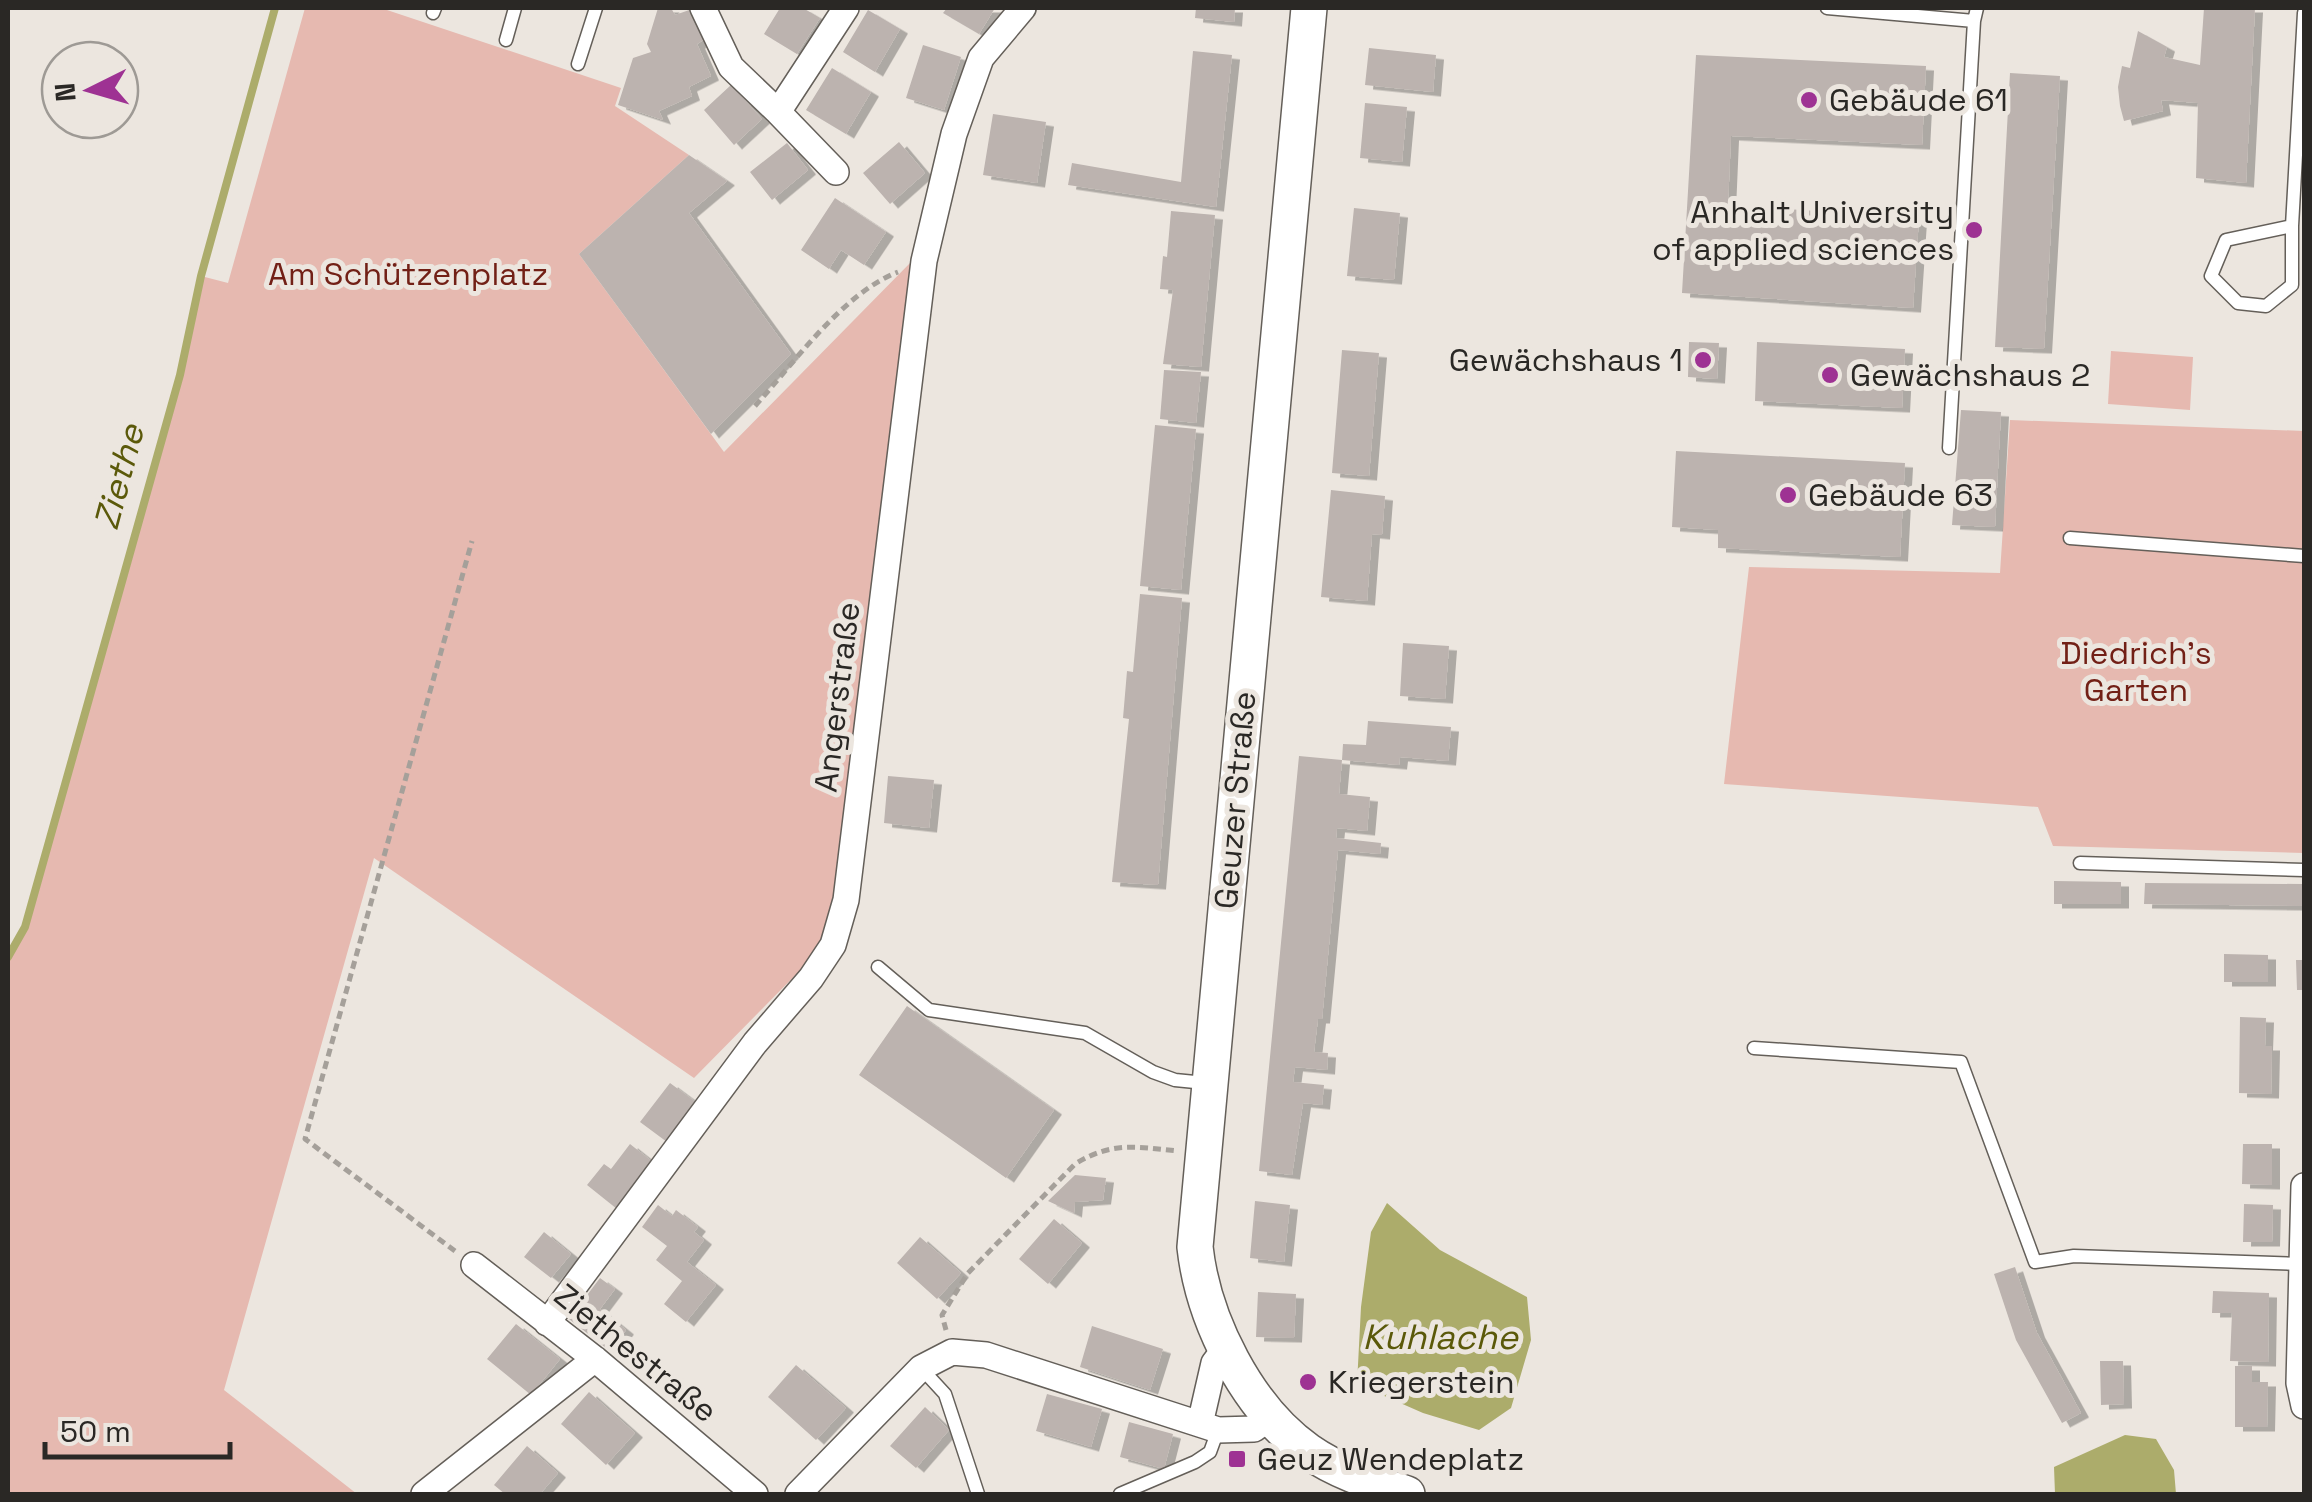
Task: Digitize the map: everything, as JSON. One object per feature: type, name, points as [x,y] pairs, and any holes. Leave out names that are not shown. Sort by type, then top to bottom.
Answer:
[{"type":"main road","name":"Geuzer Straße","points":[[1309,8],[1195,1225],[1202,1286],[1227,1346],[1271,1417],[1310,1452],[1408,1494]]},
{"type":"street","points":[[703,8],[731,67],[836,172]]},
{"type":"street","points":[[778,112],[846,8]]},
{"type":"street","name":"Angerstraße","points":[[547,1323],[754,1043],[811,978],[834,944],[846,900],[924,261],[954,134],[981,58],[1023,8]]},
{"type":"street","points":[[2304,1186],[2299,1383],[2304,1406]]},
{"type":"street","name":"Ziethestraße","points":[[474,1265],[596,1359],[755,1494]]},
{"type":"street","points":[[1209,1427],[1214,1363],[1227,1346]]},
{"type":"street","points":[[798,1494],[921,1368],[952,1352],[986,1355],[1209,1427],[1254,1429],[1271,1417]]},
{"type":"street","points":[[424,1494],[596,1359]]},
{"type":"lane","points":[[506,40],[516,8]]},
{"type":"lane","points":[[578,64],[596,8]]},
{"type":"lane","points":[[1826,8],[1976,14],[1949,448]]},
{"type":"lane","points":[[2292,226],[2226,240],[2211,276],[2238,303],[2266,306],[2292,285],[2304,13]]},
{"type":"lane","points":[[2070,538],[2304,556]]},
{"type":"lane","points":[[2080,864],[2304,870]]},
{"type":"lane","points":[[878,967],[929,1010],[1085,1033],[1153,1072],[1175,1080],[1208,1083]]},
{"type":"lane","points":[[1754,1048],[1961,1062],[2035,1262],[2074,1256],[2302,1264]]},
{"type":"lane","points":[[921,1368],[945,1394],[978,1494]]},
{"type":"lane","points":[[1120,1494],[1210,1452],[1209,1427]]},
{"type":"path","points":[[754,406],[843,310],[884,277],[924,261]]},
{"type":"path","points":[[472,540],[305,1139],[474,1265]]},
{"type":"path","points":[[952,1352],[942,1316],[968,1273],[1076,1164],[1095,1152],[1120,1146],[1202,1152]]},
{"type":"green space","name":"Am Schützenplatz","points":[[305,8],[381,8],[621,88],[615,106],[689,155],[579,254],[724,452],[913,260],[829,941],[694,1078],[374,858],[224,1390],[357,1494],[8,1494],[8,958],[25,927],[180,375],[201,276],[228,283]]},
{"type":"green space","points":[[2111,351],[2193,357],[2190,410],[2108,404]]},
{"type":"green space","name":"Diedrich's Garten","points":[[2010,420],[2304,431],[2304,853],[2053,846],[2038,807],[1724,784],[1749,567],[2000,573]]},
{"type":"water","name":"Kuhlache","points":[[1387,1203],[1440,1250],[1527,1297],[1531,1340],[1511,1408],[1479,1430],[1423,1413],[1357,1384],[1361,1307],[1371,1232]]},
{"type":"water","points":[[2125,1435],[2156,1439],[2174,1470],[2176,1494],[2055,1494],[2054,1467]]},
{"type":"building","points":[[658,8],[671,8],[675,15],[695,8],[708,37],[697,44],[711,76],[689,87],[692,96],[659,111],[663,120],[618,105],[633,58],[651,52],[647,44]]},
{"type":"building","points":[[780,8],[803,8],[820,18],[797,54],[764,34]]},
{"type":"building","points":[[947,8],[995,8],[979,34],[943,13]]},
{"type":"building","points":[[1196,8],[1235,8],[1234,22],[1195,18]]},
{"type":"building","points":[[2204,8],[2255,8],[2246,183],[2196,178],[2198,103],[2161,100],[2163,111],[2124,121],[2120,106],[2122,66],[2130,68],[2138,31],[2167,47],[2164,57],[2200,65]]},
{"type":"building","points":[[868,10],[900,29],[875,72],[843,52]]},
{"type":"building","points":[[923,45],[961,57],[944,110],[906,98]]},
{"type":"building","points":[[1369,48],[1436,55],[1433,92],[1365,85]]},
{"type":"building","points":[[1193,51],[1232,55],[1216,207],[1068,185],[1072,163],[1181,182]]},
{"type":"building","points":[[1696,55],[1926,66],[1922,145],[1731,136],[1728,205],[1919,218],[1913,308],[1682,293]]},
{"type":"building","points":[[832,68],[871,92],[846,134],[806,110]]},
{"type":"building","points":[[2010,73],[2060,76],[2044,349],[1995,347]]},
{"type":"building","points":[[731,85],[762,119],[734,145],[704,110]]},
{"type":"building","points":[[1365,103],[1407,107],[1402,162],[1360,158]]},
{"type":"building","points":[[993,114],[1046,122],[1037,183],[983,175]]},
{"type":"building","points":[[899,142],[925,173],[890,204],[863,173]]},
{"type":"building","points":[[787,143],[808,170],[772,200],[750,172]]},
{"type":"building","points":[[689,155],[727,181],[689,213],[791,354],[711,434],[579,254]]},
{"type":"building","points":[[835,198],[886,232],[864,265],[841,250],[829,269],[801,250]]},
{"type":"building","points":[[1354,208],[1400,213],[1394,280],[1347,276]]},
{"type":"building","points":[[1171,211],[1215,215],[1201,367],[1163,364],[1173,290],[1160,289]]},
{"type":"building","name":"Gewächshaus 1","points":[[1689,342],[1719,343],[1717,379],[1688,377]]},
{"type":"building","name":"Gewächshaus 2","points":[[1757,342],[1905,349],[1902,408],[1755,401]]},
{"type":"building","points":[[1342,350],[1379,353],[1369,476],[1332,473]]},
{"type":"building","points":[[1164,370],[1201,372],[1196,423],[1160,419]]},
{"type":"building","points":[[1961,410],[2001,412],[1995,527],[1952,525]]},
{"type":"building","points":[[1155,425],[1196,429],[1181,590],[1140,586]]},
{"type":"building","name":"Gebäude 63","points":[[1676,451],[1905,463],[1900,557],[1718,548],[1718,530],[1672,527]]},
{"type":"building","points":[[1331,490],[1385,496],[1382,535],[1372,534],[1367,601],[1321,597]]},
{"type":"building","points":[[1140,594],[1182,598],[1158,885],[1112,882],[1129,719],[1123,718],[1127,671],[1133,672]]},
{"type":"building","points":[[1403,643],[1449,646],[1445,699],[1400,696]]},
{"type":"building","points":[[1368,721],[1451,727],[1448,761],[1400,757],[1399,765],[1342,760],[1343,744],[1366,745]]},
{"type":"building","points":[[1299,756],[1342,760],[1339,794],[1370,797],[1367,831],[1337,828],[1336,838],[1381,843],[1380,854],[1338,850],[1322,1019],[1318,1019],[1314,1052],[1328,1053],[1327,1070],[1295,1067],[1293,1082],[1324,1085],[1322,1105],[1303,1103],[1292,1175],[1259,1171]]},
{"type":"building","points":[[888,776],[934,780],[929,828],[884,823]]},
{"type":"building","points":[[2054,881],[2121,882],[2121,904],[2054,904]]},
{"type":"building","points":[[2145,883],[2304,884],[2304,906],[2144,904]]},
{"type":"building","points":[[2224,954],[2268,955],[2268,982],[2224,982]]},
{"type":"building","points":[[2296,960],[2304,960],[2304,990],[2297,990]]},
{"type":"building","points":[[907,1006],[1054,1110],[1006,1178],[859,1075]]},
{"type":"building","points":[[2240,1017],[2266,1018],[2265,1046],[2272,1046],[2271,1094],[2239,1093]]},
{"type":"building","points":[[670,1083],[697,1103],[667,1142],[640,1122]]},
{"type":"building","points":[[630,1144],[654,1163],[617,1209],[587,1185],[604,1164],[611,1169]]},
{"type":"building","points":[[2243,1144],[2272,1144],[2272,1185],[2242,1184]]},
{"type":"building","points":[[1075,1175],[1106,1178],[1103,1200],[1075,1202],[1074,1213],[1048,1201]]},
{"type":"building","points":[[1255,1201],[1290,1205],[1284,1262],[1250,1258]]},
{"type":"building","points":[[2244,1204],[2273,1205],[2272,1242],[2243,1242]]},
{"type":"building","points":[[658,1205],[672,1216],[676,1210],[698,1227],[694,1232],[704,1240],[687,1262],[716,1285],[686,1322],[664,1304],[682,1281],[656,1260],[667,1246],[642,1227]]},
{"type":"building","points":[[1054,1219],[1082,1243],[1048,1284],[1019,1259]]},
{"type":"building","points":[[544,1232],[571,1254],[551,1278],[524,1257]]},
{"type":"building","points":[[920,1237],[961,1273],[937,1299],[897,1263]]},
{"type":"building","points":[[2015,1267],[2037,1333],[2081,1413],[2062,1423],[2016,1340],[1994,1274]]},
{"type":"building","points":[[600,1278],[615,1289],[600,1309],[626,1330],[610,1351],[569,1319]]},
{"type":"building","points":[[2213,1291],[2269,1293],[2268,1362],[2230,1361],[2232,1313],[2212,1313]]},
{"type":"building","points":[[1258,1292],[1296,1294],[1294,1338],[1256,1337]]},
{"type":"building","points":[[516,1324],[560,1359],[531,1395],[487,1359]]},
{"type":"building","points":[[1092,1326],[1163,1349],[1150,1390],[1080,1367]]},
{"type":"building","points":[[2100,1361],[2123,1361],[2124,1404],[2101,1405]]},
{"type":"building","points":[[796,1365],[846,1408],[816,1440],[768,1397]]},
{"type":"building","points":[[2235,1366],[2252,1366],[2252,1382],[2268,1382],[2267,1427],[2235,1427]]},
{"type":"building","points":[[589,1392],[635,1433],[606,1465],[561,1424]]},
{"type":"building","points":[[1047,1394],[1102,1409],[1091,1447],[1036,1431]]},
{"type":"building","points":[[925,1407],[949,1430],[916,1468],[890,1446]]},
{"type":"building","points":[[1129,1422],[1173,1434],[1164,1469],[1120,1457]]},
{"type":"building","points":[[527,1446],[558,1473],[540,1494],[505,1494],[494,1485]]},
{"type":"waterway","name":"Ziethe","points":[[8,957],[25,927],[180,375],[201,276],[275,8]]},
{"type":"place","name":"Gebäude 61","points":[[1809,100]]},
{"type":"place","name":"Anhalt University of applied sciences","points":[[1974,230]]},
{"type":"place","name":"Gewächshaus 1","points":[[1703,360]]},
{"type":"place","name":"Gewächshaus 2","points":[[1830,375]]},
{"type":"place","name":"Gebäude 63","points":[[1788,495]]},
{"type":"place","name":"Kriegerstein","points":[[1308,1382]]},
{"type":"place","name":"Geuz Wendeplatz","points":[[1237,1459]]}]
